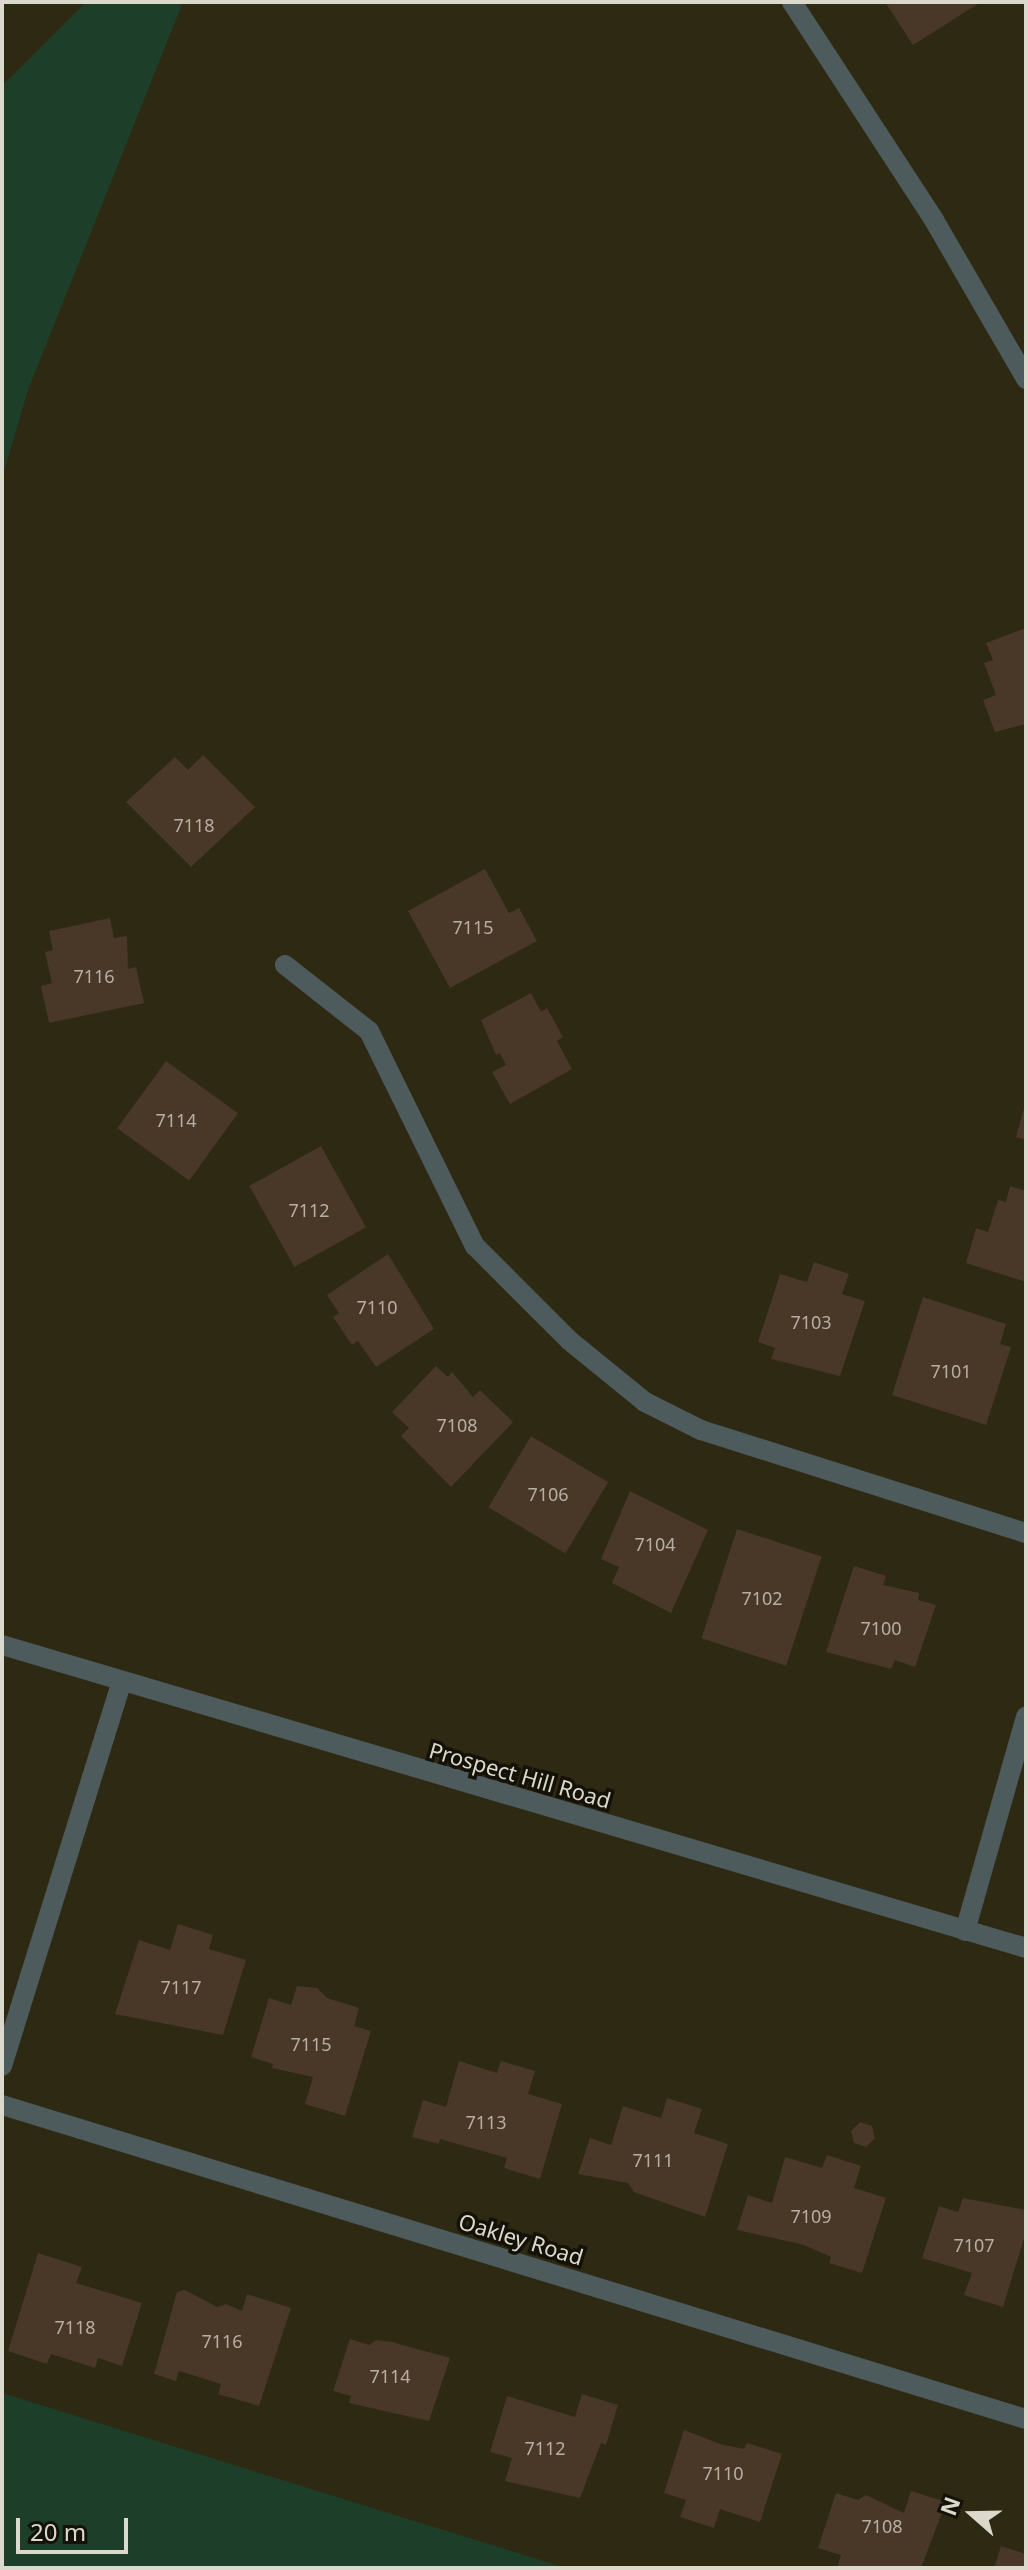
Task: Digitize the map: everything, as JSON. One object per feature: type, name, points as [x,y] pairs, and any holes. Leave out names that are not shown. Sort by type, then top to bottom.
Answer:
[{"type":"street","points":[[792,2],[1019,352],[1026,379]]},
{"type":"street","points":[[285,965],[369,1031],[475,1246],[570,1341],[645,1402],[701,1430],[1026,1533]]},
{"type":"street","name":"Prospect Hill Road","points":[[2,1645],[121,1683],[1026,1948]]},
{"type":"street","points":[[2,2066],[121,1683]]},
{"type":"street","points":[[965,1931],[1026,1717]]},
{"type":"street","name":"Oakley Road","points":[[2,2105],[1026,2419]]},
{"type":"green space","points":[[86,2],[183,2],[28,390],[2,479],[2,86]]},
{"type":"green space","points":[[2,2393],[566,2568],[2,2568]]},
{"type":"building","points":[[885,2],[981,2],[913,45]]},
{"type":"building","points":[[1026,628],[1026,724],[995,732],[983,700],[996,695],[984,663],[993,660],[986,643]]},
{"type":"building","points":[[203,755],[255,807],[191,867],[126,802],[175,757],[188,770]]},
{"type":"building","points":[[485,869],[509,913],[519,908],[537,941],[450,988],[408,911]]},
{"type":"building","points":[[110,918],[114,938],[127,936],[128,969],[136,967],[144,1003],[49,1023],[41,986],[52,983],[45,952],[53,950],[49,931]]},
{"type":"building","points":[[531,993],[541,1012],[547,1008],[563,1037],[557,1041],[572,1069],[510,1104],[492,1072],[506,1065],[500,1053],[496,1055],[481,1020]]},
{"type":"building","points":[[166,1061],[238,1113],[189,1180],[117,1128]]},
{"type":"building","points":[[1026,1104],[1026,1140],[1016,1137]]},
{"type":"building","points":[[321,1146],[366,1227],[294,1267],[249,1186]]},
{"type":"building","points":[[1010,1186],[1026,1191],[1026,1282],[966,1263],[976,1228],[988,1232],[998,1200],[1006,1202]]},
{"type":"building","points":[[388,1254],[434,1329],[376,1367],[358,1341],[352,1345],[333,1317],[339,1313],[327,1295]]},
{"type":"building","points":[[814,1262],[849,1274],[842,1294],[865,1301],[840,1376],[771,1359],[775,1348],[758,1342],[780,1274],[807,1282]]},
{"type":"building","points":[[923,1297],[1006,1324],[1000,1344],[1011,1347],[986,1425],[892,1395]]},
{"type":"building","points":[[436,1366],[448,1377],[452,1372],[473,1397],[480,1390],[513,1422],[451,1487],[401,1436],[409,1428],[392,1412]]},
{"type":"building","points":[[531,1436],[608,1482],[565,1553],[488,1507]]},
{"type":"building","points":[[630,1491],[708,1530],[671,1613],[612,1583],[619,1567],[601,1559]]},
{"type":"building","points":[[737,1529],[822,1557],[786,1666],[701,1638]]},
{"type":"building","points":[[854,1566],[886,1576],[883,1585],[919,1593],[918,1600],[936,1605],[915,1667],[895,1660],[891,1669],[826,1652]]},
{"type":"building","points":[[178,1924],[213,1935],[209,1949],[246,1960],[223,2035],[115,2014],[139,1940],[170,1950]]},
{"type":"building","points":[[297,1986],[317,1988],[327,1998],[359,2008],[354,2026],[371,2031],[345,2116],[305,2104],[313,2077],[272,2068],[273,2064],[251,2057],[269,1998],[291,2005]]},
{"type":"building","points":[[459,2061],[497,2073],[501,2061],[535,2071],[528,2094],[562,2104],[540,2179],[504,2168],[507,2158],[440,2139],[439,2144],[412,2137],[423,2100],[446,2107]]},
{"type":"building","points":[[667,2098],[702,2109],[694,2133],[728,2144],[705,2217],[634,2192],[628,2183],[578,2174],[590,2138],[611,2145],[623,2106],[661,2118]]},
{"type":"building","points":[[860,2122],[872,2126],[875,2138],[866,2147],[854,2143],[851,2131]]},
{"type":"building","points":[[827,2155],[861,2166],[854,2188],[886,2198],[862,2273],[829,2263],[831,2257],[804,2245],[737,2230],[748,2195],[772,2203],[785,2157],[822,2168]]},
{"type":"building","points":[[963,2198],[1026,2210],[1026,2232],[1003,2307],[964,2295],[972,2273],[922,2258],[939,2206],[958,2212]]},
{"type":"building","points":[[38,2253],[82,2267],[76,2283],[142,2303],[122,2366],[98,2358],[95,2368],[51,2354],[47,2364],[8,2351]]},
{"type":"building","points":[[185,2290],[217,2307],[226,2304],[242,2311],[247,2294],[291,2308],[259,2406],[218,2394],[221,2384],[179,2371],[176,2381],[154,2374],[177,2292]]},
{"type":"building","points":[[350,2339],[369,2345],[376,2340],[392,2342],[450,2358],[429,2421],[349,2403],[351,2396],[333,2391]]},
{"type":"building","points":[[582,2394],[618,2405],[606,2445],[601,2443],[580,2498],[505,2481],[512,2458],[490,2452],[507,2396],[575,2417]]},
{"type":"building","points":[[684,2430],[720,2444],[744,2449],[747,2443],[782,2454],[760,2522],[720,2509],[714,2528],[680,2517],[686,2500],[664,2493]]},
{"type":"building","points":[[911,2491],[946,2502],[921,2568],[837,2568],[841,2555],[818,2548],[836,2493],[858,2500],[866,2495],[904,2513]]},
{"type":"building","points":[[1001,2546],[1026,2554],[1026,2568],[994,2568]]}]
